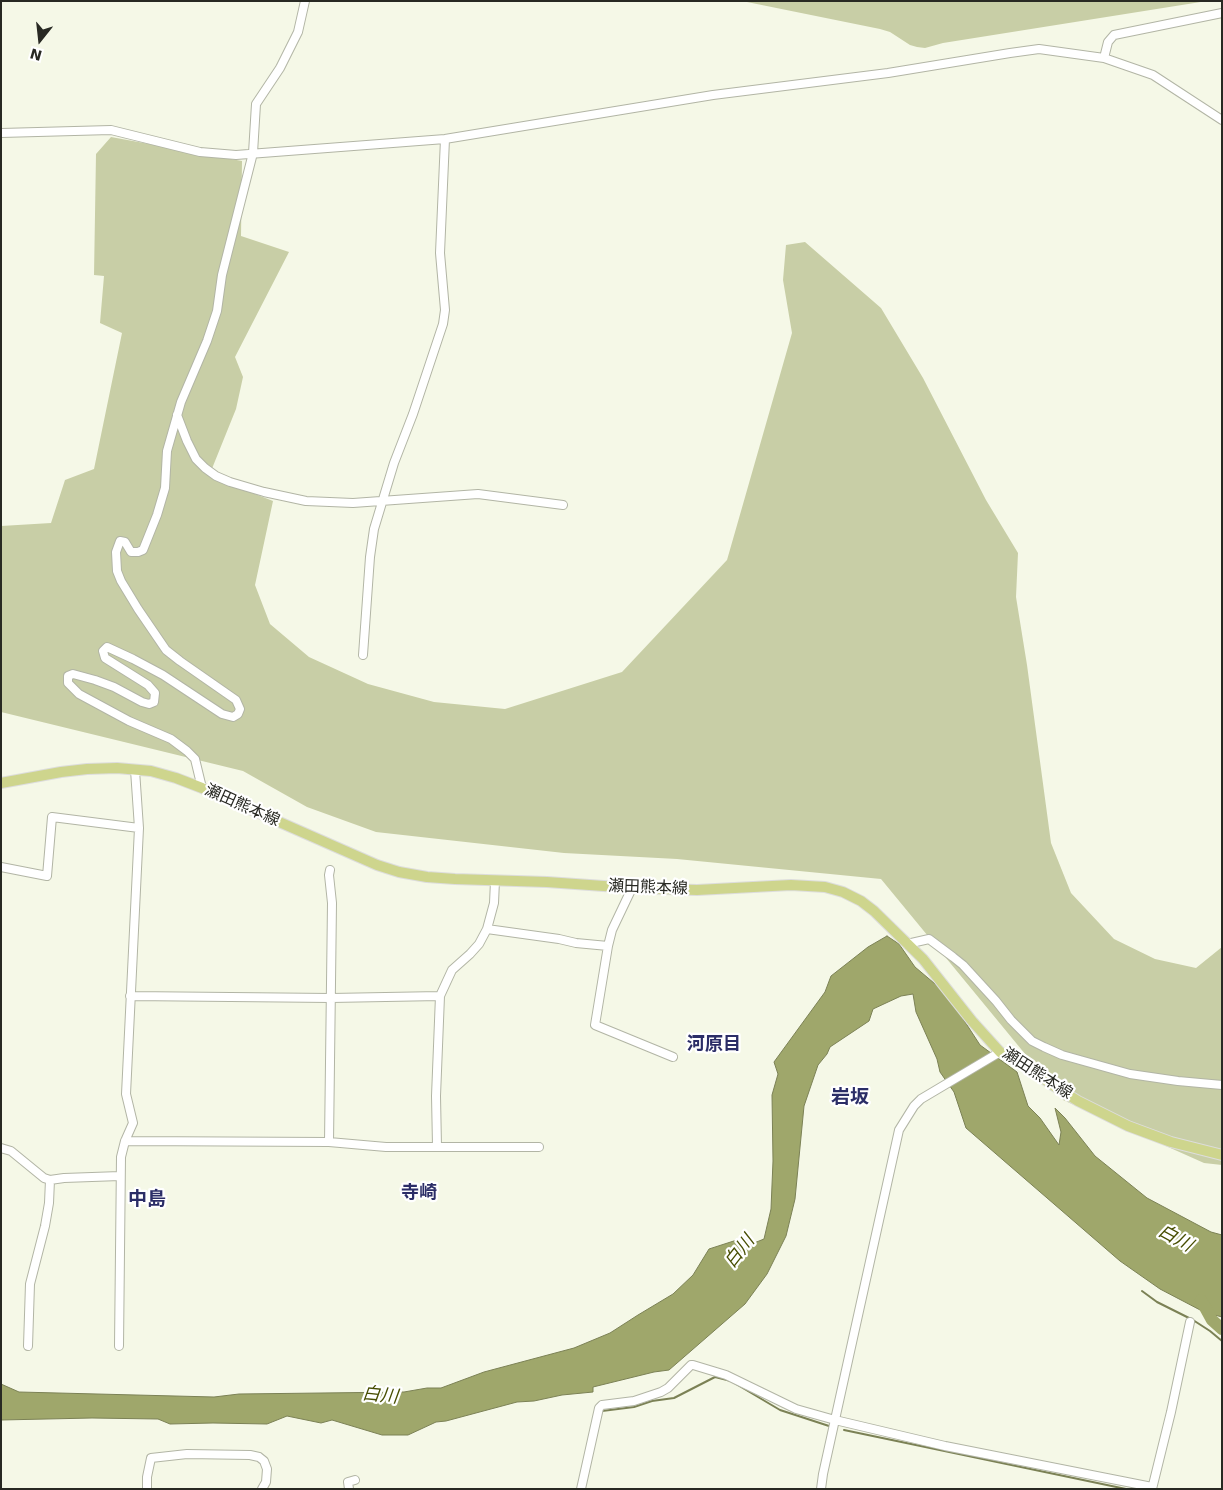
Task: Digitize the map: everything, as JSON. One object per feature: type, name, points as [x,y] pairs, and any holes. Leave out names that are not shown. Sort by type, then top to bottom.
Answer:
[{"type":"main road","name":"瀬田熊本線","points":[[1,784],[61,772],[117,768],[151,771],[202,788],[351,854],[399,872],[445,879],[697,890],[783,885],[825,887],[842,892],[861,901],[874,911],[922,959],[997,1053],[1024,1065],[1078,1101],[1128,1126],[1148,1135],[1222,1155]]},
{"type":"street","points":[[202,788],[195,759],[187,750],[171,739],[129,721],[79,694],[68,683],[68,676],[73,674],[87,677],[114,687],[142,702],[149,704],[154,702],[155,693],[148,685],[105,658],[102,651],[107,647],[134,659],[162,675],[222,714],[232,717],[238,714],[240,709],[236,700],[166,650],[121,580],[117,571],[116,552],[120,541],[125,542],[131,552],[143,550],[157,515],[165,488],[167,451],[180,402],[208,341],[217,311],[222,276],[253,153],[256,104],[280,68],[298,32],[304,1]]},
{"type":"street","points":[[1104,58],[1108,42],[1114,34],[1222,13]]},
{"type":"street","points":[[1,133],[111,130],[200,152],[236,155],[445,139],[703,96],[888,73],[1039,49],[1104,58],[1153,76],[1222,120]]},
{"type":"street","points":[[363,655],[370,557],[374,530],[443,324],[445,310],[440,253],[445,139]]},
{"type":"street","points":[[177,415],[196,459],[205,468],[216,476],[230,482],[264,492],[306,501],[353,503],[478,494],[563,505]]},
{"type":"street","points":[[119,1346],[121,1158],[125,1141],[133,1123],[126,1094],[139,828],[135,770]]},
{"type":"street","points":[[1,867],[47,876],[52,817],[139,828]]},
{"type":"street","points":[[329,1142],[332,903],[328,875],[330,870]]},
{"type":"street","points":[[437,1146],[436,1096],[440,996],[452,970],[479,944],[487,928],[494,903],[495,881]]},
{"type":"street","points":[[632,888],[612,930],[595,1024],[673,1057]]},
{"type":"street","points":[[487,928],[576,943],[608,946]]},
{"type":"street","points":[[907,944],[930,939],[962,965],[1032,1041],[1044,1047],[1062,1055],[1130,1074],[1222,1085]]},
{"type":"street","points":[[130,996],[331,998],[440,996]]},
{"type":"street","points":[[821,1489],[899,1130],[914,1106],[921,1099],[997,1053]]},
{"type":"street","points":[[125,1141],[329,1142],[386,1147],[540,1147]]},
{"type":"street","points":[[1,1148],[12,1151],[44,1178],[50,1180],[120,1176]]},
{"type":"street","points":[[28,1346],[30,1284],[45,1226],[50,1180]]},
{"type":"street","points":[[581,1489],[599,1408],[602,1405],[634,1401],[661,1392],[668,1388],[691,1365],[726,1375],[796,1408],[836,1420],[945,1446],[1152,1488],[1171,1412],[1190,1322]]},
{"type":"street","points":[[147,1489],[147,1477],[152,1458],[187,1454],[250,1455],[259,1457],[264,1461],[267,1469],[266,1482],[262,1489]]},
{"type":"street","points":[[349,1489],[348,1482],[355,1480]]},
{"type":"shaded area","points":[[742,1],[1207,1],[943,43],[925,48],[910,45],[890,32],[880,29]]},
{"type":"shaded area","points":[[111,137],[242,161],[241,236],[289,252],[235,357],[243,377],[236,409],[209,476],[273,501],[255,585],[270,624],[309,657],[368,684],[434,702],[505,709],[622,672],[727,560],[792,333],[783,280],[786,245],[805,242],[881,308],[923,378],[986,500],[1018,553],[1016,597],[1051,843],[1071,893],[1114,939],[1155,959],[1196,968],[1222,947],[1222,1165],[1204,1163],[1063,1100],[881,879],[677,859],[564,853],[376,832],[307,807],[243,771],[1,712],[1,526],[51,523],[65,480],[94,469],[122,333],[100,323],[104,276],[94,275],[96,154]]},
{"type":"water","name":"白川","points":[[887,936],[899,944],[915,967],[947,994],[980,1045],[1017,1072],[1028,1106],[1040,1118],[1059,1145],[1061,1132],[1055,1108],[1095,1156],[1147,1198],[1211,1232],[1222,1235],[1222,1317],[1204,1312],[1160,1289],[1120,1261],[966,1128],[954,1092],[940,1072],[937,1059],[916,1012],[913,994],[901,996],[873,1009],[869,1021],[830,1047],[818,1065],[804,1106],[795,1199],[786,1236],[767,1274],[745,1304],[669,1370],[593,1387],[593,1392],[517,1402],[436,1422],[408,1435],[382,1435],[332,1420],[321,1423],[287,1416],[267,1424],[170,1424],[158,1419],[92,1418],[1,1420],[1,1384],[19,1392],[214,1397],[239,1394],[404,1392],[427,1388],[441,1388],[484,1372],[574,1348],[610,1333],[673,1294],[693,1275],[709,1249],[743,1238],[754,1243],[764,1239],[771,1209],[773,1161],[772,1095],[778,1074],[774,1062],[825,992],[831,976],[868,947]]},
{"type":"waterway","points":[[1142,1291],[1157,1302],[1193,1320],[1222,1341]]},
{"type":"waterway","points":[[1201,1300],[1212,1320],[1222,1329]]},
{"type":"waterway","points":[[602,1411],[634,1407],[652,1401],[674,1398],[715,1377],[731,1381],[780,1410],[829,1426]]},
{"type":"waterway","points":[[844,1430],[1126,1489]]},
{"type":"district","name":"河原目","points":[[714,1045]]},
{"type":"district","name":"岩坂","points":[[850,1098]]},
{"type":"district","name":"寺崎","points":[[419,1193]]},
{"type":"district","name":"中島","points":[[147,1200]]}]
